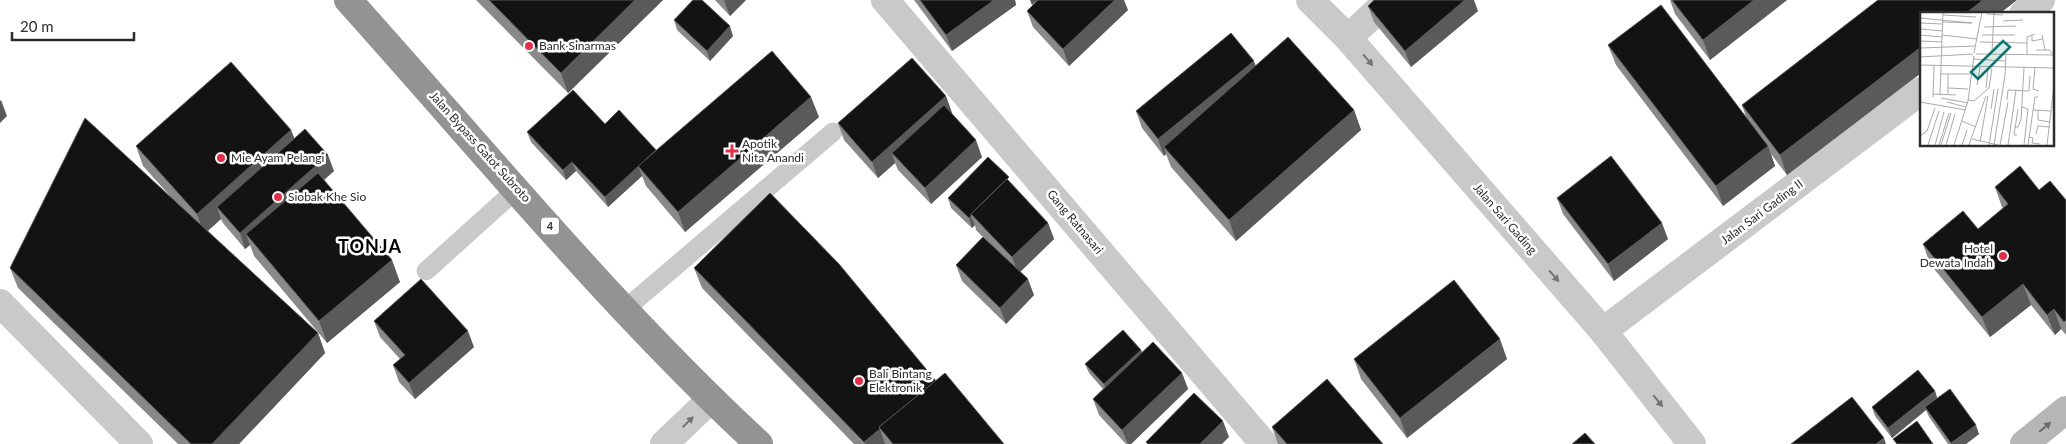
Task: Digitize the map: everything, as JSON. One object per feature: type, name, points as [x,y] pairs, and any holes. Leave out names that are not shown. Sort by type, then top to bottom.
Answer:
[{"type":"highway","name":"Jalan Bypass Gatot Subroto","points":[[348,0],[624,310],[711,400],[759,444]]},
{"type":"main road","points":[[2024,444],[2066,410]]},
{"type":"street","name":"Gang Ratnasari","points":[[885,0],[1264,444]]},
{"type":"street","name":"Jalan Sari Gading","points":[[1310,0],[1348,38],[1603,331],[1692,444]]},
{"type":"street","points":[[1348,38],[1389,0]]},
{"type":"street","points":[[2026,12],[2041,0]]},
{"type":"street","name":"Jalan Sari Gading II","points":[[1603,331],[1920,92]]},
{"type":"street","points":[[0,303],[139,444]]},
{"type":"street","points":[[664,444],[711,400]]},
{"type":"lane","points":[[624,310],[833,132]]},
{"type":"lane","points":[[426,271],[516,189]]},
{"type":"building","points":[[489,0],[635,0],[561,73]]},
{"type":"building","points":[[693,0],[702,0],[730,26],[707,51],[674,20]]},
{"type":"building","points":[[920,0],[994,0],[946,35]]},
{"type":"building","points":[[1038,0],[1115,0],[1063,49],[1027,11]]},
{"type":"building","points":[[1374,0],[1465,0],[1405,51],[1368,6]]},
{"type":"building","points":[[1672,0],[1754,0],[1703,40]]},
{"type":"building","points":[[1878,0],[1983,0],[1968,12],[1920,12],[1920,48],[1780,155],[1742,105]]},
{"type":"building","points":[[1661,5],[1768,146],[1716,186],[1608,45]]},
{"type":"building","points":[[1231,33],[1254,61],[1158,139],[1136,111]]},
{"type":"building","points":[[1288,37],[1354,110],[1229,220],[1164,147]]},
{"type":"building","name":"Apotik Nita Anandi","points":[[772,51],[811,97],[678,212],[638,166]]},
{"type":"building","points":[[912,58],[946,96],[872,162],[838,123]]},
{"type":"building","name":"Mie Ayam Pelangi","points":[[231,62],[291,130],[197,214],[136,146]]},
{"type":"building","points":[[573,90],[605,124],[619,110],[656,150],[605,197],[572,162],[563,170],[527,132]]},
{"type":"building","points":[[944,105],[976,140],[925,188],[892,153]]},
{"type":"building","points":[[85,118],[318,333],[212,444],[191,444],[10,268]]},
{"type":"building","points":[[305,129],[328,155],[240,233],[217,207]]},
{"type":"building","points":[[1611,156],[1662,223],[1608,264],[1557,198]]},
{"type":"building","points":[[988,157],[1009,177],[969,218],[948,198]]},
{"type":"building","name":"Hotel Dewata Indah","points":[[2020,166],[2039,190],[2050,181],[2066,200],[2066,320],[2064,322],[2054,309],[2047,315],[2023,284],[1982,317],[1923,244],[1963,211],[1978,229],[2008,204],[1995,187]]},
{"type":"building","points":[[318,173],[392,260],[319,321],[246,234]]},
{"type":"building","points":[[1007,179],[1048,223],[1012,257],[971,214]]},
{"type":"building","points":[[770,193],[839,264],[936,381],[879,427],[880,429],[864,442],[694,268]]},
{"type":"building","points":[[983,237],[1028,279],[1000,308],[956,265]]},
{"type":"building","points":[[421,279],[468,331],[409,383],[393,365],[405,355],[374,321]]},
{"type":"building","points":[[1454,280],[1500,339],[1400,418],[1354,359]]},
{"type":"building","points":[[1123,330],[1141,350],[1104,384],[1085,364]]},
{"type":"building","points":[[1153,342],[1182,373],[1122,430],[1093,399]]},
{"type":"building","points":[[1918,370],[1935,391],[1888,428],[1872,407]]},
{"type":"building","points":[[945,373],[1004,444],[893,444],[879,427]]},
{"type":"building","points":[[1327,379],[1383,444],[1287,444],[1272,427]]},
{"type":"building","points":[[1950,389],[1976,425],[1951,443],[1925,407]]},
{"type":"building","points":[[1194,393],[1223,421],[1200,444],[1148,444],[1146,442]]},
{"type":"building","points":[[1852,397],[1884,438],[1876,444],[1791,444]]},
{"type":"building","points":[[1917,421],[1933,444],[1897,444],[1893,439]]},
{"type":"building","points":[[1585,433],[1595,444],[1572,444]]},
{"type":"place","name":"Bank Sinarmas","points":[[529,46]]},
{"type":"place","name":"Apotik Nita Anandi","points":[[732,151]]},
{"type":"place","name":"Mie Ayam Pelangi","points":[[221,158]]},
{"type":"place","name":"Siobak Khe Sio","points":[[278,197]]},
{"type":"place","name":"Hotel Dewata Indah","points":[[2003,256]]},
{"type":"place","name":"Bali Bintang Elektronik","points":[[859,381]]},
{"type":"district","name":"TONJA","points":[[370,247]]}]
